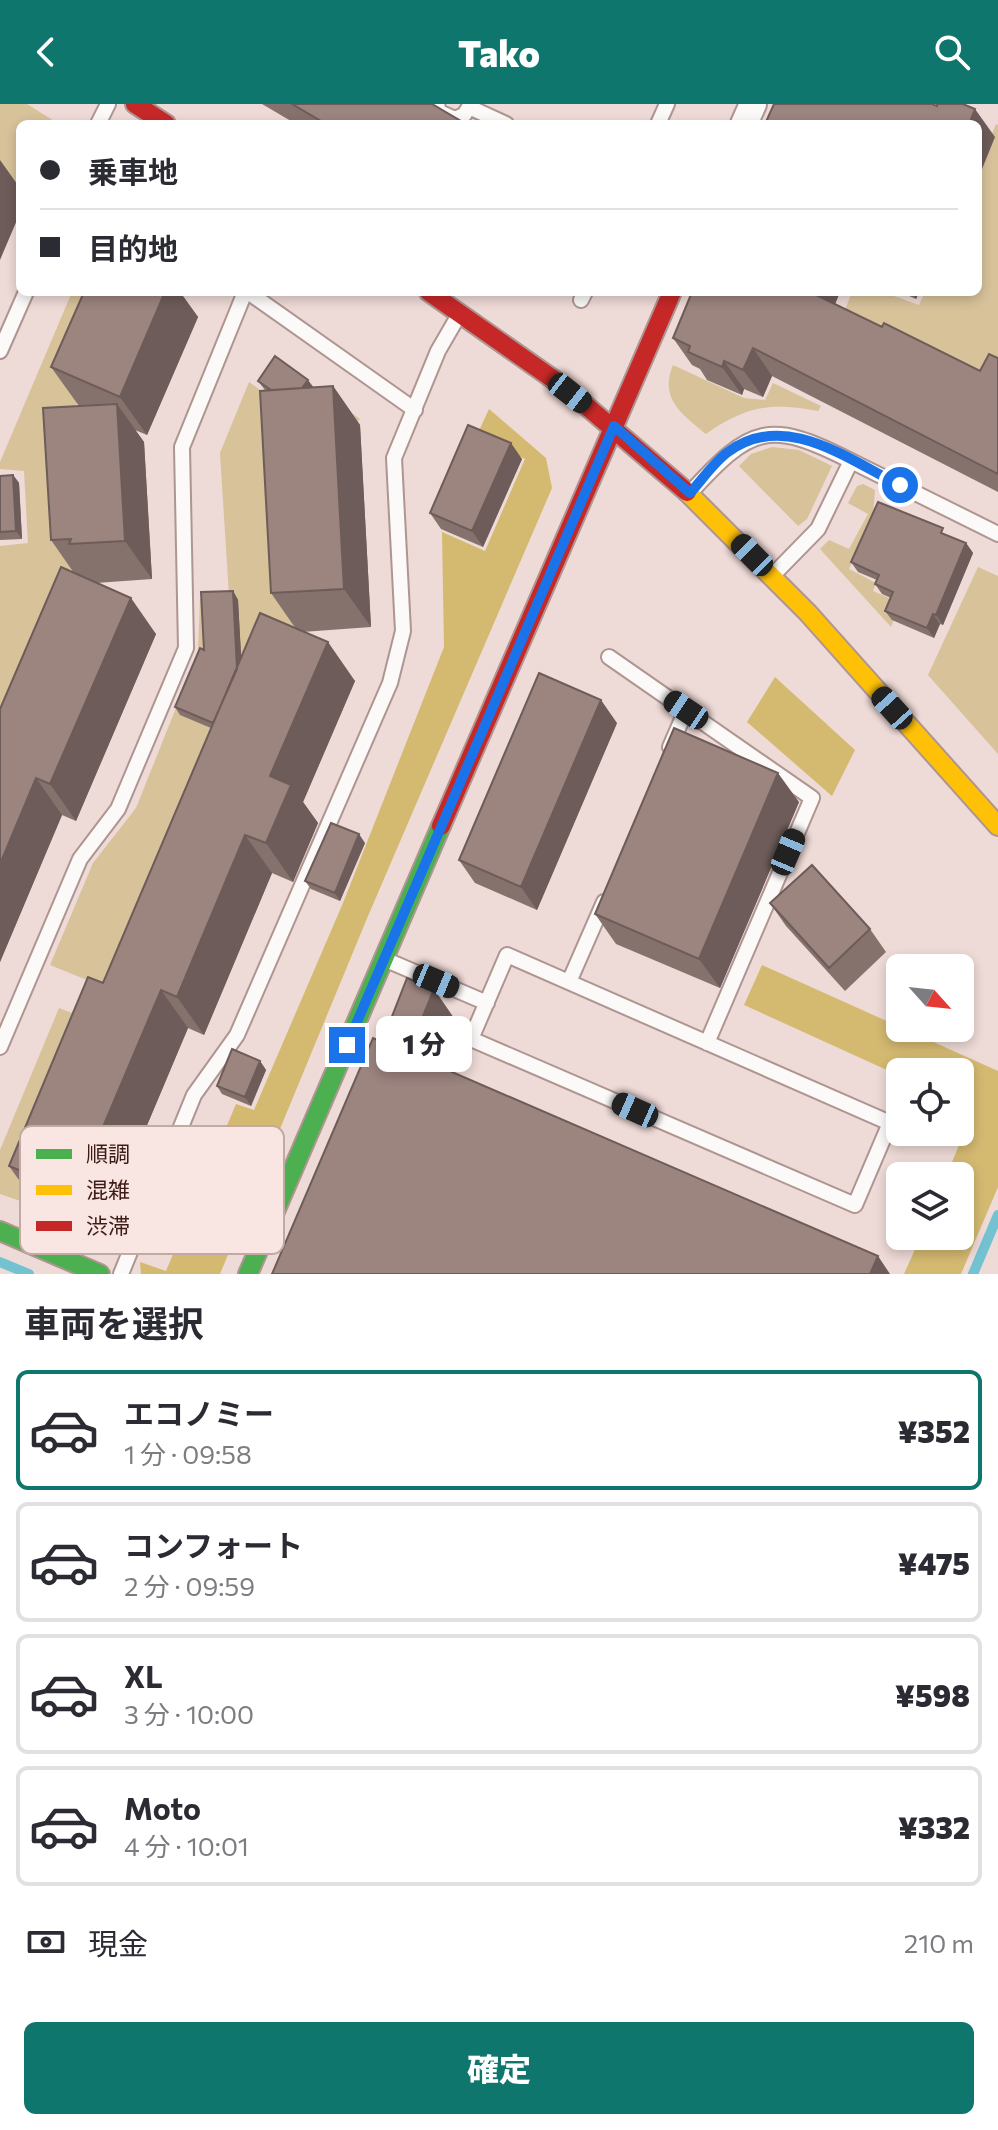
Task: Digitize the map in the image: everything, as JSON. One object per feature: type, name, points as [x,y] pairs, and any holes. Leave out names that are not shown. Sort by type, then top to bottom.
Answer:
[{"type":"street","points":[[135,104],[160,120]]},
{"type":"street","points":[[435,296],[614,426],[690,493],[773,576],[998,826]]},
{"type":"street","points":[[284,1191],[670,296]]},
{"type":"street","points":[[0,1231],[20,1240]]},
{"type":"street","points":[[53,1254],[100,1274]]},
{"type":"street","points":[[248,1274],[257,1254]]},
{"type":"lane","points":[[437,104],[439,112],[455,119],[471,106],[498,120]]},
{"type":"lane","points":[[0,351],[24,296]]},
{"type":"lane","points":[[0,1047],[80,859],[118,809],[186,648],[182,447],[244,296]]},
{"type":"lane","points":[[252,296],[415,410]]},
{"type":"lane","points":[[181,1126],[194,1095],[237,1035],[390,683],[403,631],[394,458],[438,351],[461,312]]},
{"type":"lane","points":[[690,493],[727,452],[759,435],[789,434],[807,438],[998,534]]},
{"type":"lane","points":[[773,576],[818,529],[851,461]]},
{"type":"lane","points":[[609,657],[812,798],[707,1043]]},
{"type":"lane","points":[[662,767],[686,710]]},
{"type":"lane","points":[[569,982],[612,882]]},
{"type":"lane","points":[[507,955],[569,982],[890,1123],[855,1205],[471,1039],[507,955]]},
{"type":"lane","points":[[384,959],[487,1003]]},
{"type":"lane","points":[[121,1274],[129,1254]]},
{"type":"shaded area","points":[[0,104],[27,104],[53,120],[16,120],[16,182],[0,175]]},
{"type":"shaded area","points":[[996,124],[998,396],[841,320],[850,296],[894,296],[919,305],[923,296],[982,296],[982,157]]},
{"type":"shaded area","points":[[70,296],[124,296],[75,408],[129,430],[122,442],[67,445],[76,585],[104,585],[106,614],[0,794],[0,546],[28,543],[24,471],[0,469],[0,462]]},
{"type":"shaded area","points":[[673,365],[744,398],[765,400],[773,383],[821,406],[818,411],[786,407],[759,409],[734,417],[706,434],[675,405],[669,387]]},
{"type":"shaded area","points":[[249,382],[297,416],[316,388],[360,419],[356,423],[284,427],[294,630],[117,1003],[65,1126],[20,1126],[20,1201],[0,1194],[0,1150],[59,1008],[72,1013],[87,980],[50,965],[93,863],[136,808],[198,653],[200,599],[229,596],[220,453]]},
{"type":"shaded area","points":[[489,409],[546,458],[552,488],[281,1126],[227,1126],[236,1104],[254,1110],[343,903],[444,647],[442,532],[485,551],[525,459],[477,435]]},
{"type":"shaded area","points":[[772,447],[799,450],[832,466],[807,519],[798,526],[739,466],[751,454]]},
{"type":"shaded area","points":[[863,484],[875,490],[873,516],[849,569],[876,583],[873,591],[900,603],[891,627],[820,549],[829,540],[849,549],[868,514],[848,503],[857,486]]},
{"type":"shaded area","points":[[978,567],[998,576],[998,754],[928,675]]},
{"type":"shaded area","points":[[775,677],[855,750],[832,796],[747,722]]},
{"type":"shaded area","points":[[762,965],[886,1021],[886,1042],[933,1042],[969,1058],[886,1058],[886,1070],[744,1005]]},
{"type":"shaded area","points":[[974,1060],[998,1071],[998,1187],[974,1243],[974,1162],[952,1162],[959,1146],[974,1146]]},
{"type":"shaded area","points":[[915,1250],[971,1250],[961,1274],[904,1274]]},
{"type":"shaded area","points":[[173,1254],[228,1254],[220,1274],[141,1274],[140,1262],[166,1271]]},
{"type":"building","points":[[292,104],[432,104],[459,120],[319,120]]},
{"type":"building","points":[[774,104],[963,104],[975,109],[971,120],[767,120]]},
{"type":"building","points":[[82,296],[163,296],[120,397],[51,367]]},
{"type":"building","points":[[690,296],[818,296],[882,327],[884,323],[980,371],[989,354],[998,358],[998,474],[753,348],[743,370],[724,361],[722,367],[688,352],[690,346],[673,338]]},
{"type":"building","points":[[275,356],[308,380],[302,388],[271,390],[258,381]]},
{"type":"building","points":[[333,386],[344,589],[271,593],[260,391]]},
{"type":"building","points":[[117,404],[125,541],[69,544],[71,539],[51,540],[43,408]]},
{"type":"building","points":[[468,425],[511,443],[472,531],[430,513]]},
{"type":"building","points":[[13,475],[16,531],[0,532],[0,476]]},
{"type":"building","points":[[878,502],[943,528],[941,533],[966,543],[936,615],[933,614],[927,628],[885,611],[893,592],[875,584],[879,575],[851,562]]},
{"type":"building","points":[[61,567],[131,598],[50,784],[36,778],[0,864],[0,709]]},
{"type":"building","points":[[233,591],[237,669],[213,723],[175,707],[200,648],[204,650],[201,592]]},
{"type":"building","points":[[260,613],[328,642],[270,776],[291,785],[266,843],[245,835],[177,997],[161,990],[103,1126],[26,1126],[88,977],[103,983]]},
{"type":"building","points":[[539,673],[601,700],[521,887],[459,860]]},
{"type":"building","points":[[674,728],[778,773],[699,959],[595,914]]},
{"type":"building","points":[[331,823],[359,834],[335,893],[305,881]]},
{"type":"building","points":[[812,865],[870,929],[829,968],[770,903]]},
{"type":"building","points":[[407,978],[434,989],[408,1053],[878,1256],[870,1274],[272,1274],[281,1254],[284,1254],[284,1246],[373,1038],[382,1042]]},
{"type":"building","points":[[232,1049],[260,1061],[245,1097],[217,1086]]},
{"type":"building","points":[[20,1140],[20,1170],[9,1166]]},
{"type":"waterway","points":[[973,1274],[998,1215]]},
{"type":"waterway","points":[[0,1262],[29,1274]]},
{"type":"traffic: fast","points":[[284,1190],[441,826]]},
{"type":"traffic: fast","points":[[0,1231],[20,1240]]},
{"type":"traffic: fast","points":[[53,1254],[100,1274]]},
{"type":"traffic: fast","points":[[248,1274],[257,1254]]},
{"type":"traffic: slow","points":[[687,492],[808,613],[998,826]]},
{"type":"traffic: jam","points":[[135,104],[160,120]]},
{"type":"traffic: jam","points":[[435,296],[563,386],[687,492]]},
{"type":"traffic: jam","points":[[441,826],[670,296]]},
{"type":"route","points":[[347,1045],[614,426],[690,493],[727,452],[759,435],[789,434],[807,438],[900,485]]}]
